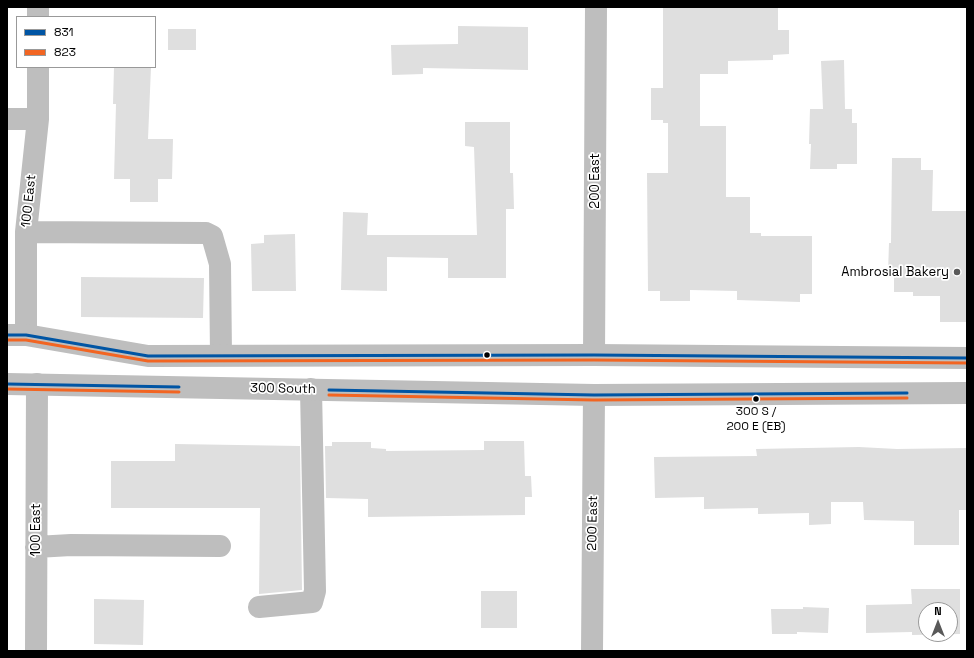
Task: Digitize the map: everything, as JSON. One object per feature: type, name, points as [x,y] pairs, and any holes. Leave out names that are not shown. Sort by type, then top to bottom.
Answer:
[{"type":"main road","name":"200 East","points":[[594,355],[596,7]]},
{"type":"main road","name":"100 East","points":[[17,335],[38,119],[38,68]]},
{"type":"main road","points":[[7,120],[38,119]]},
{"type":"main road","points":[[26,232],[206,233],[212,236],[220,264],[221,355]]},
{"type":"main road","points":[[17,335],[148,356],[594,355],[967,358]]},
{"type":"main road","name":"300 South","points":[[7,384],[594,395],[967,393]]},
{"type":"main road","name":"100 East","points":[[36,651],[37,384]]},
{"type":"main road","points":[[259,607],[312,602],[315,591],[311,389]]},
{"type":"main road","name":"200 East","points":[[592,651],[594,395]]},
{"type":"main road","points":[[36,547],[72,545],[220,546]]},
{"type":"building","points":[[663,7],[778,7],[778,30],[789,30],[789,54],[773,55],[773,60],[728,61],[728,74],[700,74],[700,126],[726,126],[726,197],[750,197],[750,233],[761,233],[761,236],[812,236],[812,294],[800,294],[800,302],[737,300],[737,291],[690,290],[690,301],[660,301],[660,291],[648,291],[647,173],[668,173],[668,123],[663,123],[663,120],[651,120],[651,88],[663,88]]},
{"type":"building","points":[[458,26],[528,27],[528,70],[423,68],[423,74],[392,75],[391,45],[458,44]]},
{"type":"building","points":[[168,29],[196,29],[196,50],[168,50]]},
{"type":"building","points":[[844,60],[845,109],[852,109],[852,123],[857,123],[857,164],[837,164],[837,169],[810,169],[810,109],[823,109],[821,61]]},
{"type":"building","points":[[114,68],[151,68],[148,139],[173,139],[172,179],[158,179],[158,202],[130,202],[130,179],[114,179],[116,104],[113,104]]},
{"type":"building","points":[[465,122],[510,122],[510,173],[513,173],[514,209],[506,209],[506,278],[448,278],[448,258],[387,257],[387,291],[341,290],[343,212],[368,213],[367,235],[477,235],[474,147],[465,146]]},
{"type":"building","points":[[892,158],[921,158],[921,170],[933,170],[932,211],[967,211],[967,322],[940,322],[940,296],[913,296],[913,292],[894,292],[894,273],[888,273],[889,243],[891,243]]},
{"type":"building","points":[[295,234],[296,291],[252,291],[251,244],[264,243],[264,235]]},
{"type":"building","points":[[81,277],[204,278],[203,318],[81,317]]},
{"type":"building","points":[[484,441],[524,441],[525,476],[531,476],[532,497],[525,497],[525,515],[368,517],[368,499],[326,498],[325,446],[332,446],[332,442],[371,442],[371,448],[386,449],[386,451],[484,450]]},
{"type":"building","points":[[175,444],[300,446],[302,590],[259,594],[260,508],[111,508],[111,461],[175,461]]},
{"type":"building","points":[[859,447],[897,449],[967,448],[967,510],[959,510],[959,545],[914,545],[914,521],[864,520],[863,502],[831,502],[831,524],[809,525],[809,513],[758,514],[758,508],[704,509],[704,497],[655,498],[654,457],[757,456],[756,449]]},
{"type":"building","points":[[911,589],[960,589],[960,634],[958,634],[958,602],[918,602],[918,635],[912,635],[912,632],[866,633],[866,605],[912,604]]},
{"type":"building","points":[[481,591],[517,591],[517,628],[481,628]]},
{"type":"building","points":[[94,599],[144,600],[143,645],[94,644]]},
{"type":"building","points":[[803,607],[829,608],[828,633],[797,632],[797,634],[772,634],[771,609],[803,609]]},
{"type":"transit line","name":"831","points":[[7,335],[26,335],[148,356],[594,355],[967,358]]},
{"type":"transit line","name":"823","points":[[7,340],[26,340],[148,361],[594,360],[967,363]]},
{"type":"transit line","name":"831","points":[[7,384],[179,387]]},
{"type":"transit line","name":"823","points":[[7,389],[179,392]]},
{"type":"transit line","name":"831","points":[[329,390],[594,395],[907,393]]},
{"type":"transit line","name":"823","points":[[329,395],[594,400],[907,398]]},
{"type":"place","name":"Ambrosial Bakery","points":[[957,272]]},
{"type":"place","name":"300 S / 200 E (EB)","points":[[756,399]]}]
